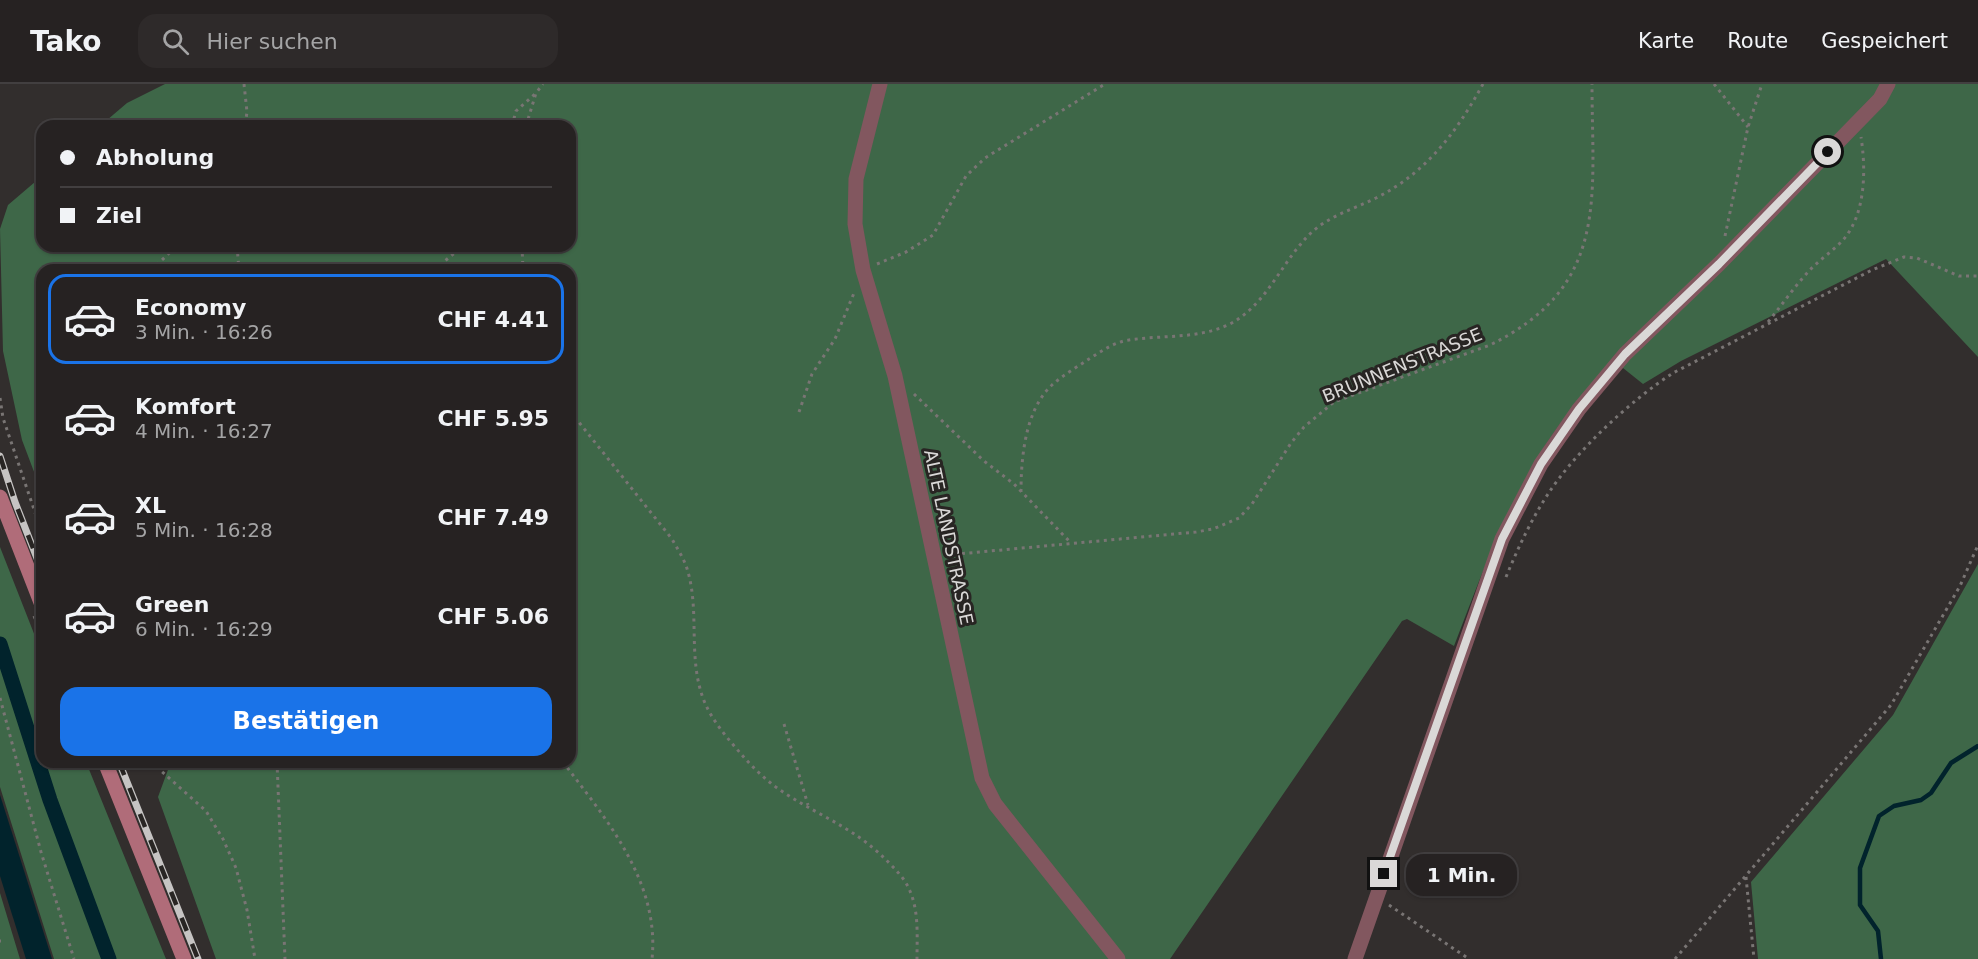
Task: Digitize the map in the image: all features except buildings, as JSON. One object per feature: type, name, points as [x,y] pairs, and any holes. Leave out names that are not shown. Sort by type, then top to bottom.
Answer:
[{"type":"main road","points":[[0,497],[36,590]]},
{"type":"main road","points":[[107,768],[184,959]]},
{"type":"street","name":"ALTE LANDSTRASSE","points":[[880,84],[856,179],[855,224],[863,270],[895,376],[982,778],[995,804],[1118,959]]},
{"type":"street","points":[[1355,959],[1502,539],[1541,464],[1579,409],[1625,354],[1719,264],[1880,99],[1888,84]]},
{"type":"path","points":[[244,84],[246,120]]},
{"type":"path","points":[[528,120],[537,93],[543,84]]},
{"type":"path","points":[[799,412],[812,374],[835,339],[863,270],[906,252],[933,235],[966,176],[985,158],[1105,84]]},
{"type":"path","points":[[1021,492],[1021,459],[1029,428],[1039,402],[1051,386],[1116,342],[1205,333],[1240,318],[1254,308],[1311,233],[1325,221],[1376,198],[1428,162],[1448,139],[1483,84]]},
{"type":"path","name":"BRUNNENSTRASSE","points":[[933,556],[1196,532],[1227,525],[1239,518],[1252,504],[1291,443],[1304,427],[1334,402],[1490,345],[1514,333],[1535,318],[1550,304],[1565,284],[1585,244],[1592,196],[1592,84]]},
{"type":"path","points":[[1714,84],[1748,127]]},
{"type":"path","points":[[1719,264],[1748,127],[1762,84]]},
{"type":"path","points":[[514,120],[516,111],[537,93]]},
{"type":"path","points":[[1767,324],[1807,273],[1844,239],[1856,218],[1862,192],[1863,150],[1859,120]]},
{"type":"path","points":[[158,264],[170,252]]},
{"type":"path","points":[[441,264],[456,252]]},
{"type":"path","points":[[1506,578],[1525,534],[1549,492],[1609,425],[1656,384],[1692,362],[1872,270],[1904,257],[1917,258],[1959,276],[1978,276]]},
{"type":"path","points":[[895,376],[984,461],[1021,492],[1071,543]]},
{"type":"path","points":[[0,398],[3,418],[36,515]]},
{"type":"path","points":[[576,419],[672,539],[682,555],[692,591],[695,657],[700,685],[705,704],[716,722],[759,774],[786,794],[854,832],[884,857],[902,877],[910,891],[916,911],[917,959]]},
{"type":"path","points":[[1675,959],[1890,705],[1960,586],[1978,545]]},
{"type":"path","points":[[0,698],[41,852],[74,959]]},
{"type":"path","points":[[784,724],[809,807]]},
{"type":"path","points":[[158,768],[206,812],[223,839],[236,868],[247,910],[255,959]]},
{"type":"path","points":[[277,768],[285,959]]},
{"type":"path","points":[[567,768],[619,838],[636,871],[648,902],[654,933],[652,959]]},
{"type":"path","points":[[1746,876],[1754,959]]},
{"type":"path","points":[[1376,897],[1470,959]]},
{"type":"green space","points":[[165,84],[1978,84],[1978,357],[1886,259],[1681,361],[1643,384],[1613,360],[1562,422],[1524,481],[1498,535],[1454,646],[1407,619],[1402,621],[1170,959],[216,959],[158,797],[169,768],[576,768],[576,264],[36,264],[36,477],[22,440],[3,351],[0,229],[8,205],[36,181],[36,252],[576,252],[576,120],[107,120],[127,103]]},
{"type":"green space","points":[[0,547],[36,639],[36,768],[88,768],[166,959],[54,959],[0,787]]},
{"type":"green space","points":[[1978,564],[1978,959],[1758,959],[1751,882],[1893,715]]},
{"type":"green space","points":[[0,893],[20,959],[0,959]]},
{"type":"water","points":[[0,795],[52,959],[26,959],[0,876]]},
{"type":"waterway","points":[[0,644],[36,756]]},
{"type":"waterway","points":[[1881,959],[1878,931],[1860,905],[1860,868],[1879,816],[1894,806],[1921,800],[1931,793],[1951,763],[1978,746]]},
{"type":"waterway","points":[[40,768],[109,959]]},
{"type":"railway","points":[[0,456],[36,556]]},
{"type":"railway","points":[[121,768],[198,959]]},
{"type":"route","points":[[1384,874],[1502,539],[1541,464],[1579,409],[1625,354],[1719,264],[1828,152]]}]
